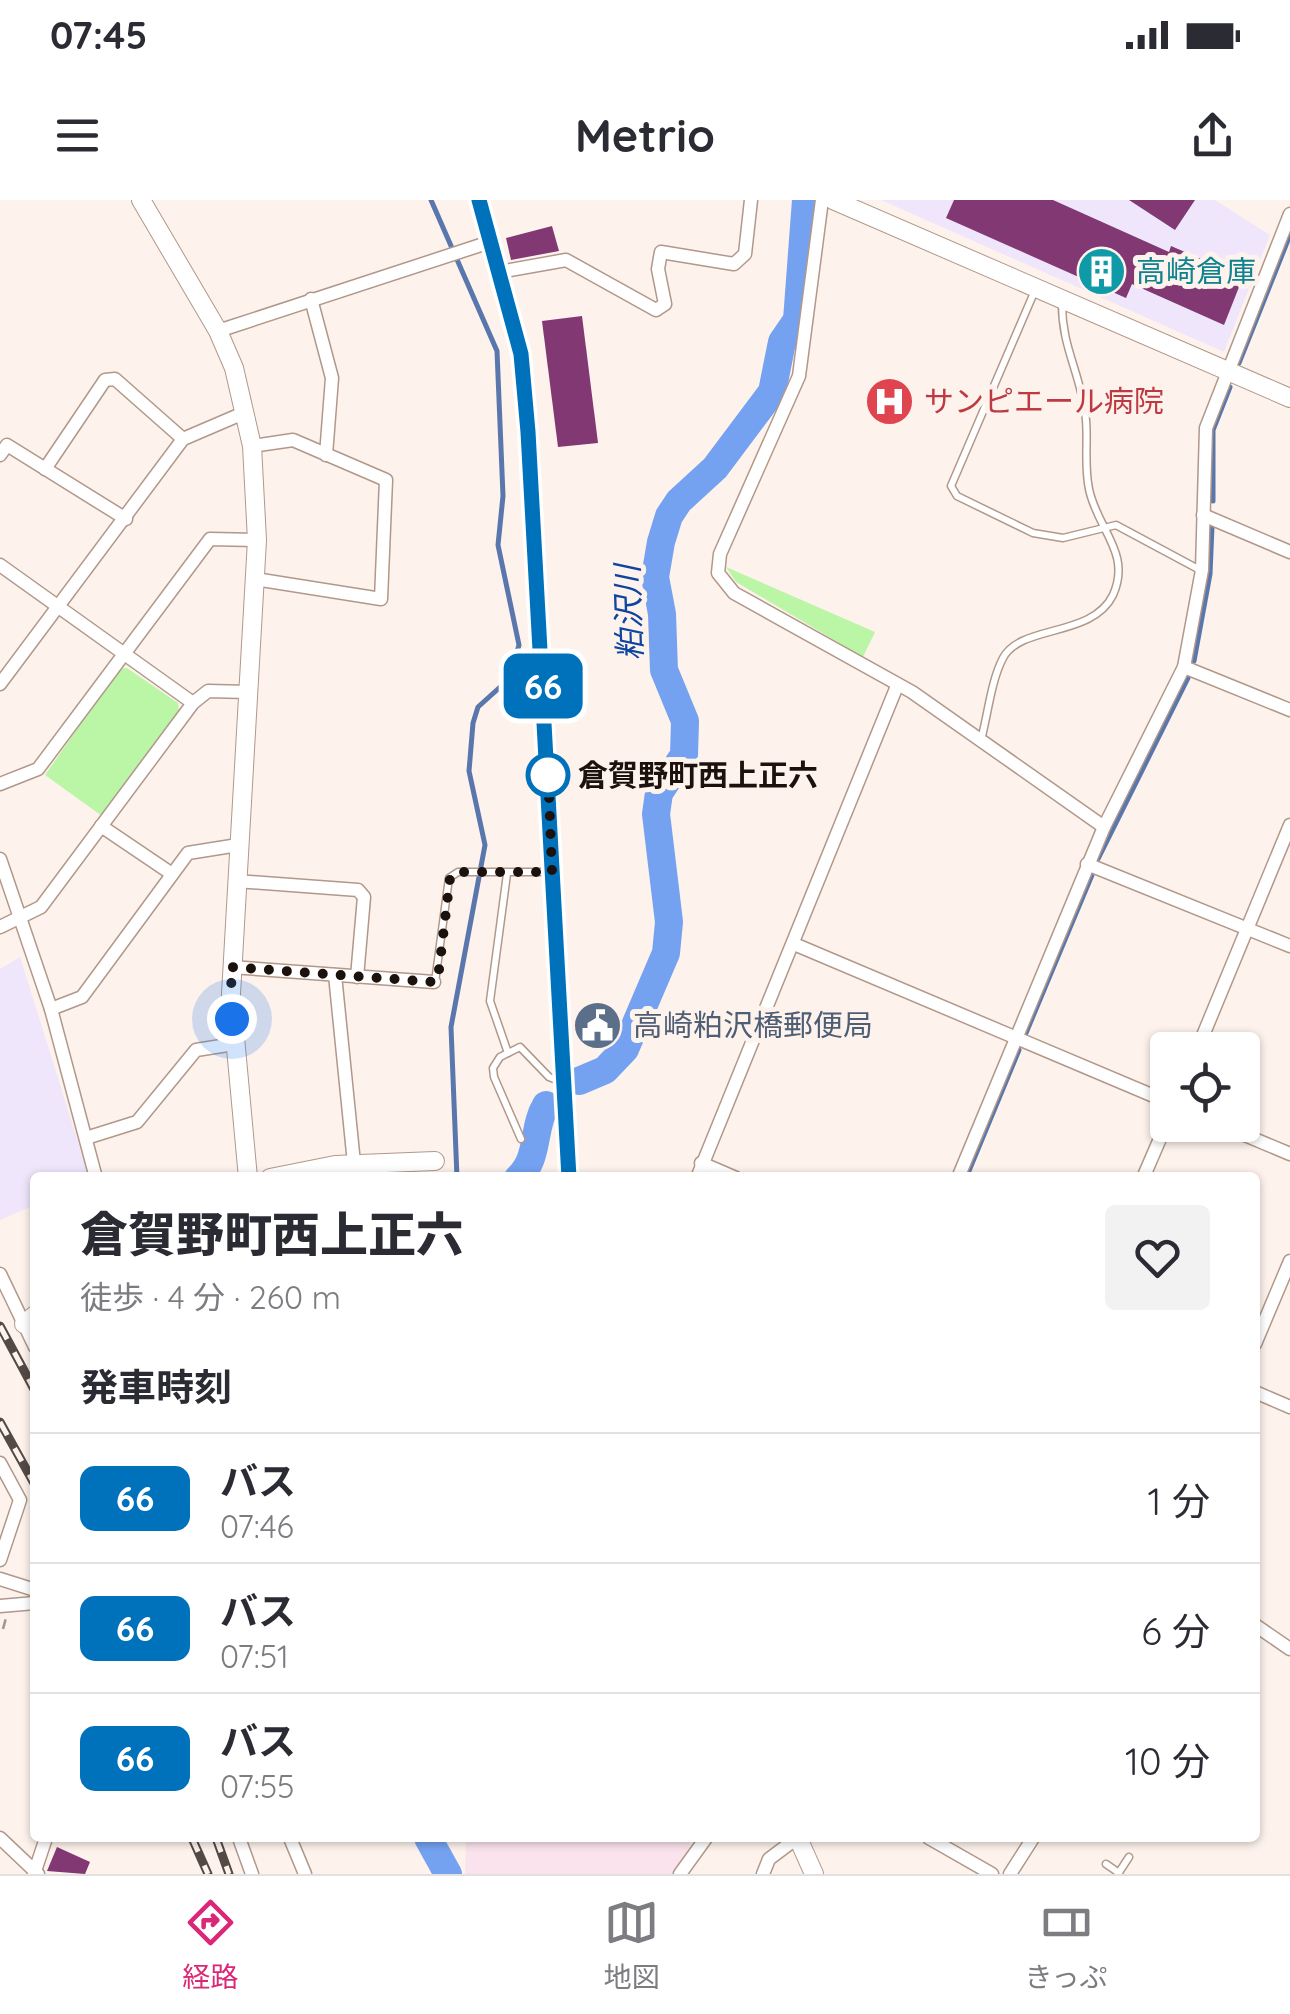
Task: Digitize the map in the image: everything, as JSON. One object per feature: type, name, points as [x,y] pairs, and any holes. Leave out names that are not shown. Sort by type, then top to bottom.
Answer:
[{"type":"street","points":[[140,200],[218,331],[246,412],[252,446],[257,540],[231,967],[234,1044],[247,1172]]},
{"type":"street","points":[[479,200],[521,354],[569,1172]]},
{"type":"street","points":[[499,272],[566,260],[656,310],[665,304],[658,268],[661,252],[734,264],[745,254],[751,200]]},
{"type":"street","points":[[822,200],[799,376],[716,564],[724,584],[734,594],[898,686],[1104,826]]},
{"type":"street","points":[[833,200],[1290,398]]},
{"type":"street","points":[[961,1172],[1104,826],[1184,667],[1202,570],[1206,428],[1290,214]]},
{"type":"street","points":[[218,331],[490,242]]},
{"type":"street","points":[[311,300],[332,378],[326,454]]},
{"type":"street","points":[[45,468],[105,380],[115,379],[183,439]]},
{"type":"street","points":[[0,684],[183,439],[246,412]]},
{"type":"street","points":[[252,446],[293,440],[386,480],[381,599],[255,580]]},
{"type":"street","points":[[0,455],[6,445],[126,518]]},
{"type":"street","points":[[1203,514],[1290,552]]},
{"type":"street","points":[[0,784],[38,770],[210,538],[257,540]]},
{"type":"street","points":[[0,565],[193,703]]},
{"type":"street","points":[[1184,667],[1290,710]]},
{"type":"street","points":[[698,1172],[898,686]]},
{"type":"street","points":[[0,927],[41,907],[193,703],[208,692],[248,692]]},
{"type":"street","points":[[1205,1032],[1290,825]]},
{"type":"street","points":[[101,826],[172,874]]},
{"type":"street","points":[[50,1009],[82,997],[188,853],[238,845]]},
{"type":"street","points":[[0,859],[50,1009],[94,1172]]},
{"type":"street","points":[[1088,864],[1290,946]]},
{"type":"street","points":[[236,881],[358,890],[364,897],[357,977]]},
{"type":"street","points":[[794,944],[1150,1095]]},
{"type":"street","points":[[231,967],[434,982]]},
{"type":"street","points":[[335,976],[354,1163]]},
{"type":"street","points":[[86,1138],[137,1122],[196,1050],[234,1044]]},
{"type":"street","points":[[1260,1141],[1290,1154]]},
{"type":"street","points":[[1146,1172],[1159,1142]]},
{"type":"street","points":[[304,1172],[354,1163],[437,1169]]},
{"type":"street","points":[[700,1163],[722,1172]]},
{"type":"street","points":[[1260,1332],[1290,1260]]},
{"type":"street","points":[[0,1274],[30,1320]]},
{"type":"street","points":[[1260,1394],[1290,1407]]},
{"type":"street","points":[[0,1462],[20,1500],[0,1560]]},
{"type":"street","points":[[0,1579],[30,1588]]},
{"type":"street","points":[[0,1606],[30,1603]]},
{"type":"street","points":[[1260,1635],[1290,1649]]},
{"type":"street","points":[[0,1838],[35,1874],[45,1842]]},
{"type":"street","points":[[240,1842],[252,1874]]},
{"type":"street","points":[[292,1842],[304,1874]]},
{"type":"street","points":[[680,1874],[703,1842]]},
{"type":"street","points":[[764,1874],[769,1858],[791,1842]]},
{"type":"street","points":[[799,1842],[814,1874]]},
{"type":"street","points":[[935,1842],[992,1874]]},
{"type":"street","points":[[1010,1874],[1030,1842]]},
{"type":"lane","points":[[1036,288],[951,486],[956,496],[1033,533],[1063,538],[1116,525],[1202,570]]},
{"type":"lane","points":[[980,741],[1004,656],[1018,644],[1092,617],[1110,600],[1121,574],[1118,550],[1102,526],[1089,490],[1084,451],[1087,423],[1079,380],[1061,336],[1062,299]]},
{"type":"lane","points":[[434,982],[438,978],[450,878],[458,872],[552,872]]},
{"type":"lane","points":[[508,873],[490,1001],[508,1052]]},
{"type":"lane","points":[[521,1140],[493,1068],[508,1052],[520,1047],[549,1077],[563,1082]]},
{"type":"lane","points":[[1106,1864],[1119,1873],[1129,1857]]},
{"type":"shaded area","points":[[881,200],[1215,200],[1270,235],[1224,352]]},
{"type":"shaded area","points":[[20,957],[87,1172],[30,1172],[30,1207],[0,1220],[0,969]]},
{"type":"shaded area","points":[[466,1842],[691,1844],[676,1874],[465,1874]]},
{"type":"green space","points":[[726,567],[875,632],[863,657],[736,582]]},
{"type":"green space","points":[[127,668],[178,703],[179,711],[102,816],[45,775],[119,669]]},
{"type":"building","name":"高崎倉庫","points":[[954,200],[1053,200],[1169,252],[1171,246],[1243,277],[1224,325],[1132,284],[1126,298],[946,218]]},
{"type":"building","name":"高崎倉庫","points":[[1129,200],[1195,200],[1175,230]]},
{"type":"building","points":[[552,226],[559,251],[511,260],[506,238]]},
{"type":"building","points":[[582,316],[598,443],[558,447],[542,321]]},
{"type":"building","points":[[57,1847],[90,1862],[85,1874],[47,1871]]},
{"type":"waterway","points":[[431,200],[497,351],[503,496],[498,545],[519,645],[509,679],[478,707],[473,723],[469,771],[485,845],[451,1027],[457,1172]]},
{"type":"waterway","name":"粕沢川","points":[[579,1081],[605,1070],[625,1049],[666,953],[669,922],[656,814],[659,793],[684,755],[685,721],[664,670],[662,614],[655,577],[661,542],[669,516],[679,501],[715,468],[772,392],[782,342],[797,320],[806,200]]},
{"type":"waterway","points":[[1239,363],[1290,235]]},
{"type":"waterway","points":[[1213,501],[1213,430],[1230,387]]},
{"type":"waterway","points":[[1194,661],[1210,574],[1212,527]]},
{"type":"waterway","points":[[1098,859],[1188,678]]},
{"type":"waterway","points":[[1026,1033],[1092,875]]},
{"type":"waterway","points":[[968,1172],[1019,1050]]},
{"type":"waterway","name":"粕沢川","points":[[523,1172],[546,1105]]},
{"type":"waterway","name":"粕沢川","points":[[430,1842],[448,1874]]},
{"type":"railway","points":[[0,1326],[30,1382]]},
{"type":"railway","points":[[0,1422],[30,1476]]},
{"type":"railway","points":[[194,1842],[208,1874]]},
{"type":"railway","points":[[217,1842],[229,1874]]},
{"type":"bus line","name":"66","points":[[479,200],[521,354],[569,1172]]},
{"type":"place","name":"高崎倉庫","points":[[1101,271]]},
{"type":"place","name":"サンピエール病院","points":[[889,401]]},
{"type":"place","name":"倉賀野町西上正六","points":[[548,775]]},
{"type":"place","name":"高崎粕沢橋郵便局","points":[[598,1025]]},
{"type":"route","points":[[232,1019],[231,967],[434,982],[438,978],[450,878],[458,872],[552,872],[548,769],[548,775]]}]
